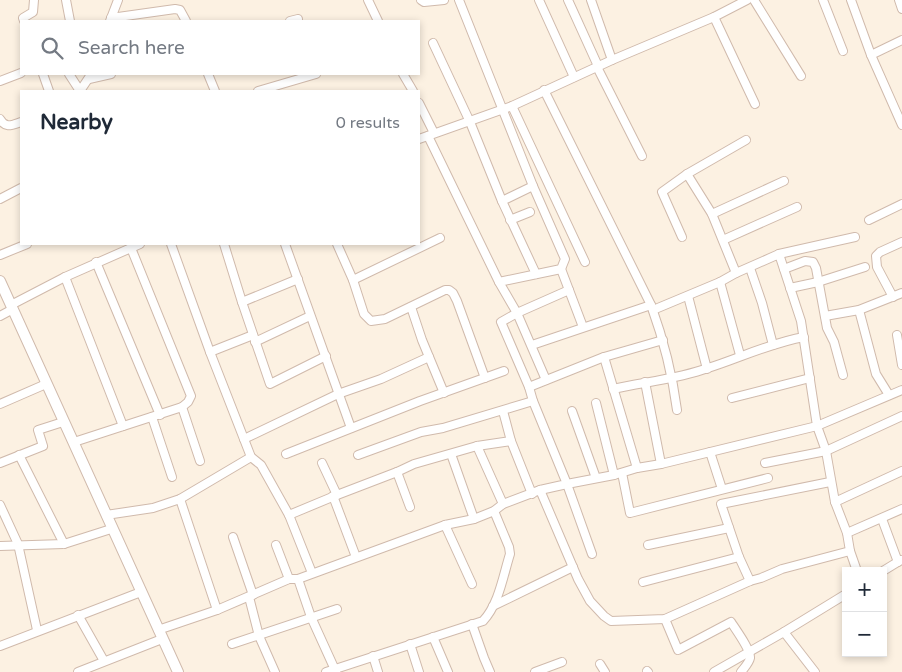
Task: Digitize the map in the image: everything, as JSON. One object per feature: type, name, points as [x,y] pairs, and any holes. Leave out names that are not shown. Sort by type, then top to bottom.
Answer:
[{"type":"street","points":[[24,20],[23,18],[33,12],[34,0]]},
{"type":"street","points":[[66,0],[70,20]]},
{"type":"street","points":[[118,0],[111,20],[175,9],[180,10],[185,20]]},
{"type":"street","points":[[368,0],[378,20]]},
{"type":"street","points":[[421,0],[424,2],[444,0]]},
{"type":"street","points":[[459,0],[533,186],[565,259],[560,269],[583,327]]},
{"type":"street","points":[[539,0],[574,77]]},
{"type":"street","points":[[568,0],[642,156]]},
{"type":"street","points":[[591,0],[612,60]]},
{"type":"street","points":[[420,139],[512,106],[747,0]]},
{"type":"street","points":[[754,0],[801,76]]},
{"type":"street","points":[[823,0],[843,51]]},
{"type":"street","points":[[851,0],[871,55],[900,114],[902,124]]},
{"type":"street","points":[[899,0],[902,9]]},
{"type":"street","points":[[714,16],[755,104]]},
{"type":"street","points":[[871,55],[902,40]]},
{"type":"street","points":[[433,43],[470,122],[510,220],[536,274]]},
{"type":"street","points":[[0,81],[20,73]]},
{"type":"street","points":[[43,75],[49,90]]},
{"type":"street","points":[[70,75],[79,90]]},
{"type":"street","points":[[81,90],[90,77],[104,75]]},
{"type":"street","points":[[208,75],[215,90]]},
{"type":"street","points":[[262,90],[313,75]]},
{"type":"street","points":[[404,75],[411,90]]},
{"type":"street","points":[[286,83],[289,90]]},
{"type":"street","points":[[544,90],[652,307],[664,340],[673,377],[677,410]]},
{"type":"street","points":[[420,105],[431,135],[499,282],[517,313],[546,380]]},
{"type":"street","points":[[512,106],[585,262]]},
{"type":"street","points":[[0,119],[5,125],[9,126],[20,122]]},
{"type":"street","points":[[682,237],[662,192],[687,174],[746,140]]},
{"type":"street","points":[[687,174],[712,214],[736,273]]},
{"type":"street","points":[[712,214],[784,181]]},
{"type":"street","points":[[502,201],[533,186]]},
{"type":"street","points":[[0,199],[20,189]]},
{"type":"street","points":[[869,220],[902,204]]},
{"type":"street","points":[[724,240],[797,206]]},
{"type":"street","points":[[510,220],[530,212]]},
{"type":"street","points":[[532,345],[583,327],[688,296],[779,254],[855,237]]},
{"type":"street","points":[[353,280],[440,238]]},
{"type":"street","points":[[893,298],[878,267],[876,256],[880,252],[902,242]]},
{"type":"street","points":[[0,255],[25,245]]},
{"type":"street","points":[[0,316],[65,276],[138,245]]},
{"type":"street","points":[[171,245],[210,352],[251,456],[260,465],[289,515],[312,573]]},
{"type":"street","points":[[224,245],[270,384],[326,356]]},
{"type":"street","points":[[285,245],[350,428]]},
{"type":"street","points":[[338,245],[353,280],[364,314],[371,321],[385,319],[445,290],[453,293],[485,378]]},
{"type":"street","points":[[406,245],[409,252]]},
{"type":"street","points":[[74,442],[182,407],[191,396],[190,389],[131,248]]},
{"type":"street","points":[[779,254],[801,321],[817,426],[826,451],[835,502],[847,533],[850,551],[856,567]]},
{"type":"street","points":[[784,269],[810,260],[813,262],[816,268],[825,316],[843,375]]},
{"type":"street","points":[[96,262],[156,416],[172,477]]},
{"type":"street","points":[[790,288],[818,282],[865,267]]},
{"type":"street","points":[[750,268],[773,345]]},
{"type":"street","points":[[499,282],[560,269]]},
{"type":"street","points":[[65,276],[124,426]]},
{"type":"street","points":[[242,302],[298,279]]},
{"type":"street","points":[[0,282],[74,442],[111,529],[178,672]]},
{"type":"street","points":[[720,282],[740,355]]},
{"type":"street","points":[[569,290],[501,322],[529,387],[592,554]]},
{"type":"street","points":[[825,316],[859,310],[902,293]]},
{"type":"street","points":[[688,296],[707,369]]},
{"type":"street","points":[[411,307],[444,393]]},
{"type":"street","points":[[859,310],[876,374],[889,395]]},
{"type":"street","points":[[210,352],[254,338],[310,316]]},
{"type":"street","points":[[897,335],[902,364]]},
{"type":"street","points":[[613,389],[707,369],[740,355],[804,337]]},
{"type":"street","points":[[529,387],[604,357],[664,340]]},
{"type":"street","points":[[244,439],[338,394],[381,379],[429,357]]},
{"type":"street","points":[[604,357],[637,468]]},
{"type":"street","points":[[286,454],[350,428],[504,371]]},
{"type":"street","points":[[732,398],[810,378]]},
{"type":"street","points":[[645,382],[661,464]]},
{"type":"street","points":[[0,404],[46,384]]},
{"type":"street","points":[[83,671],[251,596],[445,525],[474,519],[494,511],[503,504],[540,490],[614,476],[637,468],[661,464],[817,426],[902,390]]},
{"type":"street","points":[[358,455],[421,432],[443,428],[533,401]]},
{"type":"street","points":[[596,403],[614,476]]},
{"type":"street","points":[[182,407],[200,462]]},
{"type":"street","points":[[503,411],[511,440],[532,494]]},
{"type":"street","points":[[572,411],[596,478]]},
{"type":"street","points":[[765,463],[826,451],[901,419]]},
{"type":"street","points":[[0,462],[43,446],[38,430],[64,422]]},
{"type":"street","points":[[289,515],[414,464],[477,446],[511,440]]},
{"type":"street","points":[[477,446],[503,504]]},
{"type":"street","points":[[710,452],[722,489]]},
{"type":"street","points":[[451,454],[474,519]]},
{"type":"street","points":[[19,455],[64,544]]},
{"type":"street","points":[[106,516],[153,508],[180,499],[251,456]]},
{"type":"street","points":[[322,463],[356,557]]},
{"type":"street","points":[[835,502],[902,471]]},
{"type":"street","points":[[397,472],[410,507]]},
{"type":"street","points":[[622,473],[630,513],[768,478]]},
{"type":"street","points":[[750,581],[739,557],[721,504],[830,482]]},
{"type":"street","points":[[540,490],[573,567],[590,601],[611,621],[665,619],[750,581],[782,569],[850,551]]},
{"type":"street","points":[[180,499],[217,610]]},
{"type":"street","points":[[0,505],[18,544],[37,630]]},
{"type":"street","points":[[847,533],[902,509]]},
{"type":"street","points":[[326,672],[336,671],[373,656],[483,621],[493,606],[510,554],[509,547],[494,511]]},
{"type":"street","points":[[882,518],[900,561],[887,569]]},
{"type":"street","points":[[445,525],[472,584]]},
{"type":"street","points":[[648,545],[729,528]]},
{"type":"street","points":[[0,546],[64,544],[111,529]]},
{"type":"street","points":[[233,537],[251,596],[259,636],[275,672]]},
{"type":"street","points":[[276,545],[294,579],[336,671]]},
{"type":"street","points":[[643,582],[739,557]]},
{"type":"street","points":[[493,606],[573,567]]},
{"type":"street","points":[[0,646],[37,630],[141,592]]},
{"type":"street","points":[[714,672],[842,596]]},
{"type":"street","points":[[232,644],[337,609]]},
{"type":"street","points":[[78,615],[104,661]]},
{"type":"street","points":[[665,619],[678,650],[731,622],[749,652],[750,658],[741,672]]},
{"type":"street","points":[[472,624],[490,672]]},
{"type":"street","points":[[784,632],[815,672]]},
{"type":"street","points":[[433,637],[448,672]]},
{"type":"street","points":[[410,644],[418,672]]},
{"type":"street","points":[[373,656],[378,672]]},
{"type":"street","points":[[535,672],[562,662]]},
{"type":"street","points":[[600,664],[605,672]]}]
